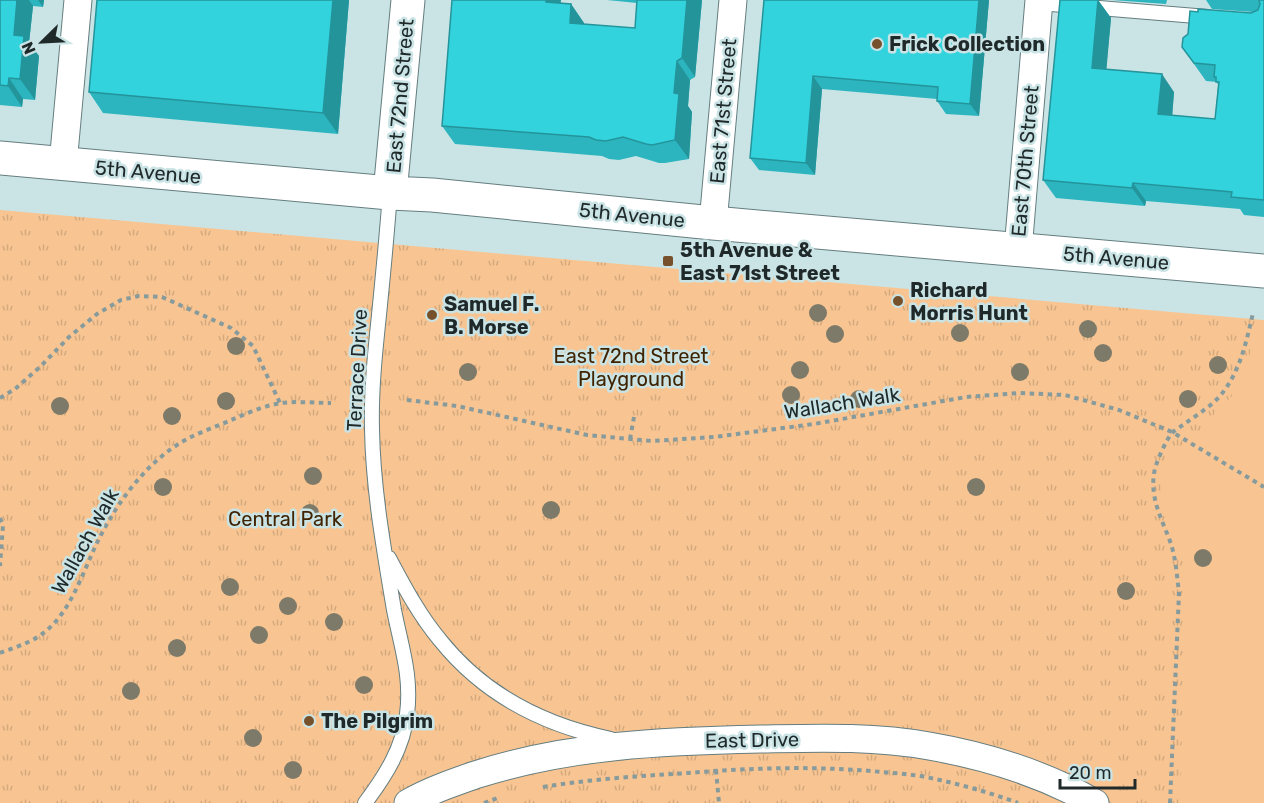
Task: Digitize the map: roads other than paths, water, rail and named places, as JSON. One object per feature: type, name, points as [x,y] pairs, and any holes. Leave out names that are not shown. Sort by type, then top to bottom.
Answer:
[{"type":"main road","name":"East 72nd Street","points":[[390,193],[408,0]]},
{"type":"main road","name":"5th Avenue","points":[[0,158],[1264,271]]},
{"type":"street","points":[[63,164],[78,0]]},
{"type":"street","name":"East 71st Street","points":[[713,223],[733,0]]},
{"type":"street","name":"East 70th Street","points":[[1018,250],[1039,2]]},
{"type":"street","name":"East Drive","points":[[408,803],[448,784],[504,767],[567,753],[637,744],[859,738],[907,742],[981,757],[1038,776],[1095,803]]},
{"type":"lane","points":[[1039,2],[1217,18]]},
{"type":"lane","name":"Terrace Drive","points":[[365,803],[384,778],[396,756],[405,727],[408,699],[407,668],[383,549],[372,454],[372,398],[390,193]]},
{"type":"lane","name":"Terrace Drive","points":[[383,549],[408,593],[439,639],[455,658],[485,684],[513,704],[541,718],[586,734],[637,744]]},
{"type":"place","name":"Frick Collection","points":[[877,44]]},
{"type":"place","name":"5th Avenue & East 71st Street","points":[[668,261]]},
{"type":"place","name":"Richard Morris Hunt","points":[[898,301]]},
{"type":"place","name":"Samuel F. B. Morse","points":[[432,315]]},
{"type":"place","name":"The Pilgrim","points":[[309,721]]},
{"type":"park label","name":"East 72nd Street Playground","points":[[631,368]]},
{"type":"park label","name":"Central Park","points":[[285,519]]}]
